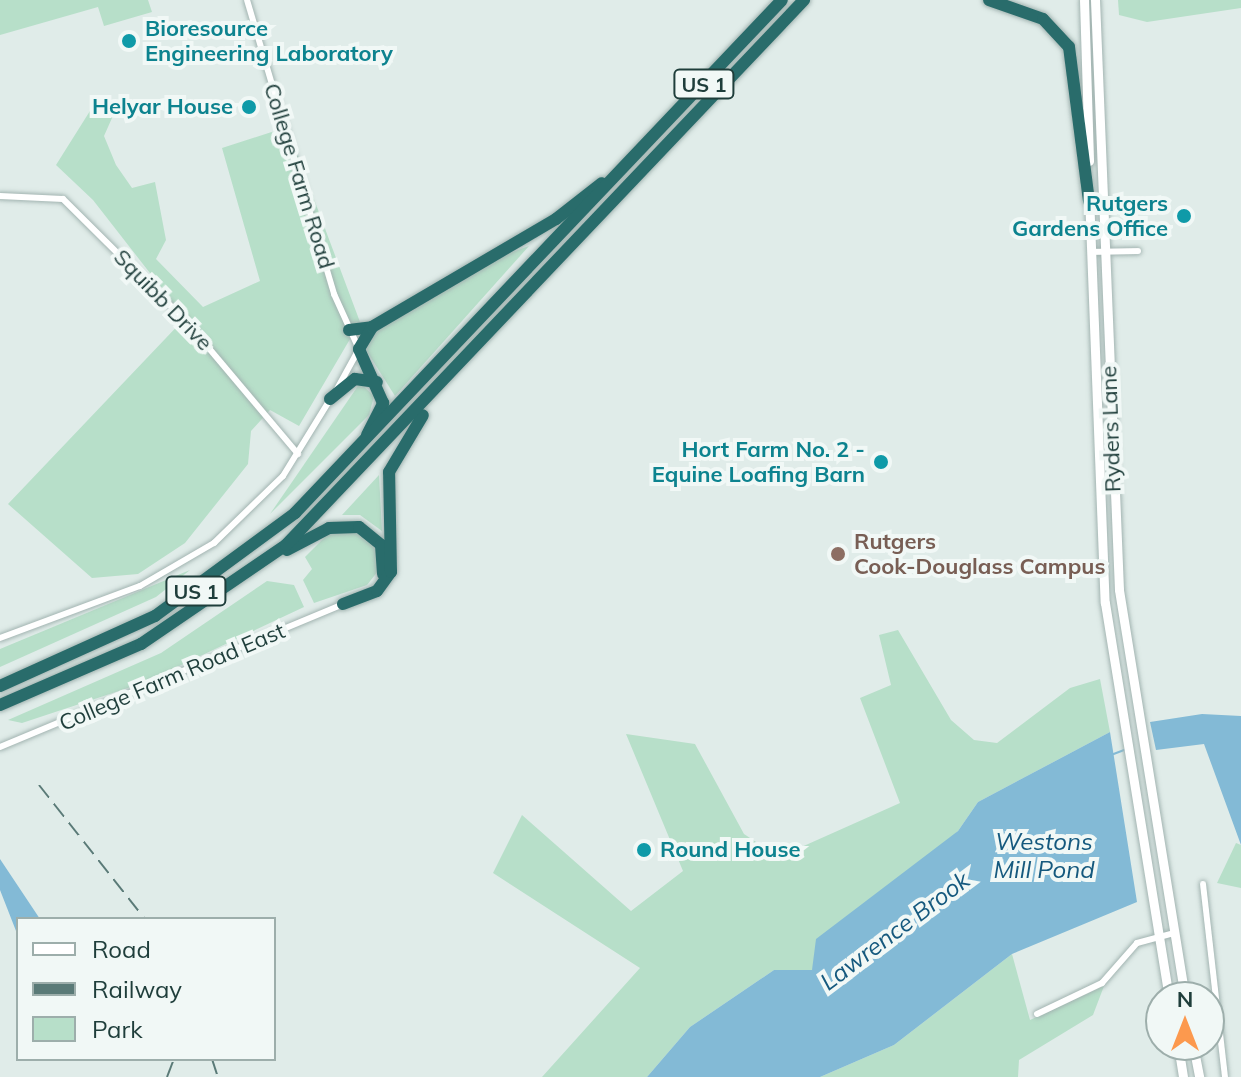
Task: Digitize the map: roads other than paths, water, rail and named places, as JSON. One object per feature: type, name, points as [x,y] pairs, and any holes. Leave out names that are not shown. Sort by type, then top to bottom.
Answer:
[{"type":"highway","name":"US 1","points":[[2,686],[104,644],[204,585],[273,533],[358,452],[780,0]]},
{"type":"highway","name":"US 1","points":[[5,704],[141,644],[263,563],[330,505],[804,0]]},
{"type":"highway","points":[[780,25],[815,0]]},
{"type":"highway","points":[[989,0],[1043,19],[1069,47],[1089,201]]},
{"type":"highway","points":[[349,330],[372,327],[565,213],[639,153]]},
{"type":"highway","points":[[358,452],[382,407],[377,382],[359,349],[372,327]]},
{"type":"highway","points":[[343,604],[371,594],[389,577],[391,466],[450,376]]},
{"type":"highway","points":[[330,399],[355,379],[377,382]]},
{"type":"highway","points":[[263,563],[329,528],[367,530],[383,548],[384,571],[372,588],[343,604]]},
{"type":"main road","name":"Ryders Lane","points":[[1084,0],[1100,545],[1120,705],[1166,981]]},
{"type":"main road","name":"Ryders Lane","points":[[1095,0],[1107,252],[1115,535],[1135,700],[1182,981]]},
{"type":"street","name":"College Farm Road","points":[[247,0],[349,330],[359,349]]},
{"type":"street","name":"Squibb Drive","points":[[0,196],[63,199],[186,321],[298,454]]},
{"type":"street","points":[[1091,252],[1138,251]]},
{"type":"street","points":[[0,638],[177,567],[249,513],[298,454],[359,349]]},
{"type":"street","name":"College Farm Road East","points":[[0,747],[343,604]]},
{"type":"street","points":[[1203,884],[1225,1077]]},
{"type":"street","points":[[1037,1014],[1102,983],[1132,946],[1174,933]]},
{"type":"water","points":[[1202,714],[1241,716],[1241,845],[1204,744],[1156,750],[1150,722]]},
{"type":"water","name":"Westons Mill Pond","points":[[1110,732],[1137,902],[1012,954],[894,1045],[820,1077],[647,1077],[690,1027],[774,970],[812,970],[816,939],[958,831],[978,802]]},
{"type":"water","points":[[0,859],[39,917],[16,917],[16,931],[0,890]]},
{"type":"waterway","name":"Lawrence Brook","points":[[1111,755],[1124,750]]},
{"type":"railway","points":[[39,785],[143,917]]},
{"type":"railway","points":[[167,1077],[173,1061]]},
{"type":"railway","points":[[213,1061],[218,1077]]},
{"type":"place","name":"Bioresource Engineering Laboratory","points":[[129,41]]},
{"type":"place","name":"Helyar House","points":[[249,107]]},
{"type":"place","name":"Rutgers Gardens Office","points":[[1184,216]]},
{"type":"place","name":"Hort Farm No. 2 - Equine Loafing Barn","points":[[881,462]]},
{"type":"place","name":"Rutgers Cook-Douglass Campus","points":[[838,554]]},
{"type":"place","name":"Round House","points":[[644,850]]}]
